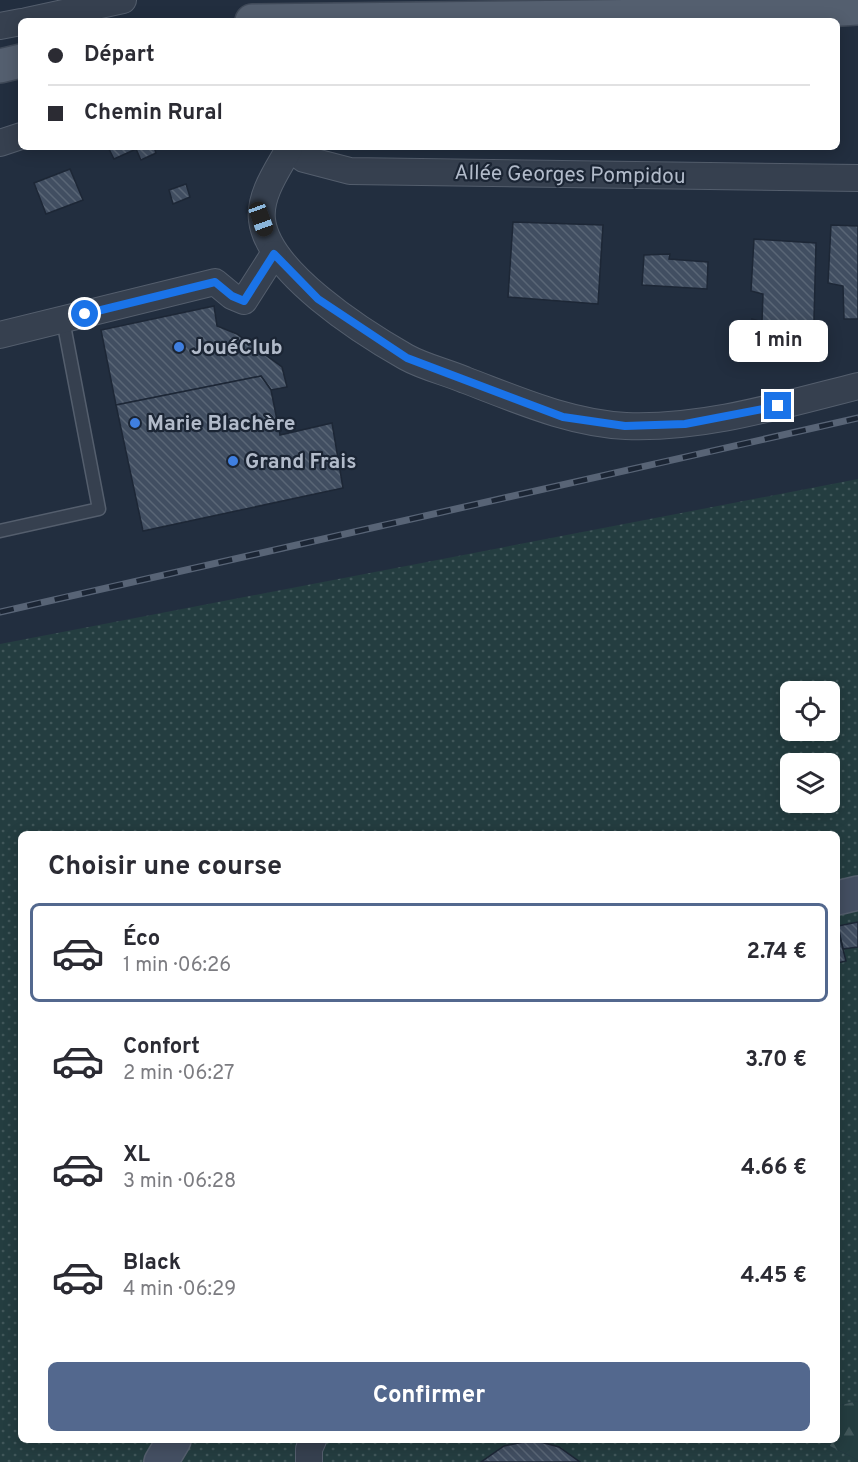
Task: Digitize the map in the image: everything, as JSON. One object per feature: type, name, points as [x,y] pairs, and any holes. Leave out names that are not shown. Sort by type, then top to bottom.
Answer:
[{"type":"main road","points":[[500,18],[748,15],[858,8]]},
{"type":"main road","points":[[748,15],[803,18]]},
{"type":"main road","points":[[840,20],[858,21]]},
{"type":"main road","points":[[0,66],[18,63]]},
{"type":"main road","points":[[840,897],[858,893]]},
{"type":"main road","points":[[161,1462],[172,1443]]},
{"type":"street","points":[[41,18],[123,0]]},
{"type":"street","points":[[0,26],[18,23]]},
{"type":"street","points":[[0,144],[18,137]]},
{"type":"street","points":[[288,150],[267,187],[261,219],[274,254],[318,299],[407,358],[563,417],[625,426],[685,424],[758,410],[858,386]]},
{"type":"street","name":"Allée Georges Pompidou","points":[[292,150],[304,159],[350,171],[858,178]]},
{"type":"street","points":[[0,335],[215,282],[232,296],[244,301],[274,254]]},
{"type":"street","points":[[309,1462],[309,1449],[312,1443]]},
{"type":"lane","points":[[0,531],[99,509],[63,320]]},
{"type":"green space","points":[[858,479],[858,1401],[840,1405],[840,831],[18,831],[18,1443],[824,1443],[858,1462],[0,1462],[0,644]]},
{"type":"green space","points":[[858,1401],[858,1460],[824,1443],[840,1443],[840,1405]]},
{"type":"building","points":[[110,150],[134,150],[114,159]]},
{"type":"building","points":[[136,150],[155,150],[156,153],[141,160]]},
{"type":"building","points":[[70,169],[83,200],[46,214],[34,183]]},
{"type":"building","points":[[186,184],[190,197],[173,204],[169,190]]},
{"type":"building","points":[[513,222],[603,225],[598,304],[508,297]]},
{"type":"building","points":[[831,225],[858,226],[858,319],[844,319],[843,286],[828,283]]},
{"type":"building","points":[[754,239],[816,243],[813,357],[793,356],[792,361],[749,359],[752,319],[762,322],[763,294],[751,291]]},
{"type":"building","points":[[670,254],[669,259],[708,262],[707,289],[642,285],[644,255]]},
{"type":"building","name":"JouéClub","points":[[214,306],[217,326],[237,334],[282,367],[287,387],[271,390],[261,376],[116,405],[101,330]]},
{"type":"building","name":"Grand Frais","points":[[261,376],[271,390],[280,435],[332,423],[343,488],[143,531],[116,405]]},
{"type":"building","points":[[858,922],[858,947],[843,949],[840,926]]},
{"type":"building","points":[[840,938],[846,961],[840,962]]},
{"type":"building","points":[[518,1443],[544,1443],[559,1447],[580,1462],[481,1462],[504,1446]]},
{"type":"railway","points":[[0,612],[858,418]]},
{"type":"place","name":"JouéClub","points":[[179,347]]},
{"type":"place","name":"Marie Blachère","points":[[135,423]]},
{"type":"place","name":"Grand Frais","points":[[233,461]]},
{"type":"route","points":[[85,314],[215,282],[232,296],[244,301],[274,254],[318,299],[407,358],[563,417],[625,426],[685,424],[778,406]]}]
